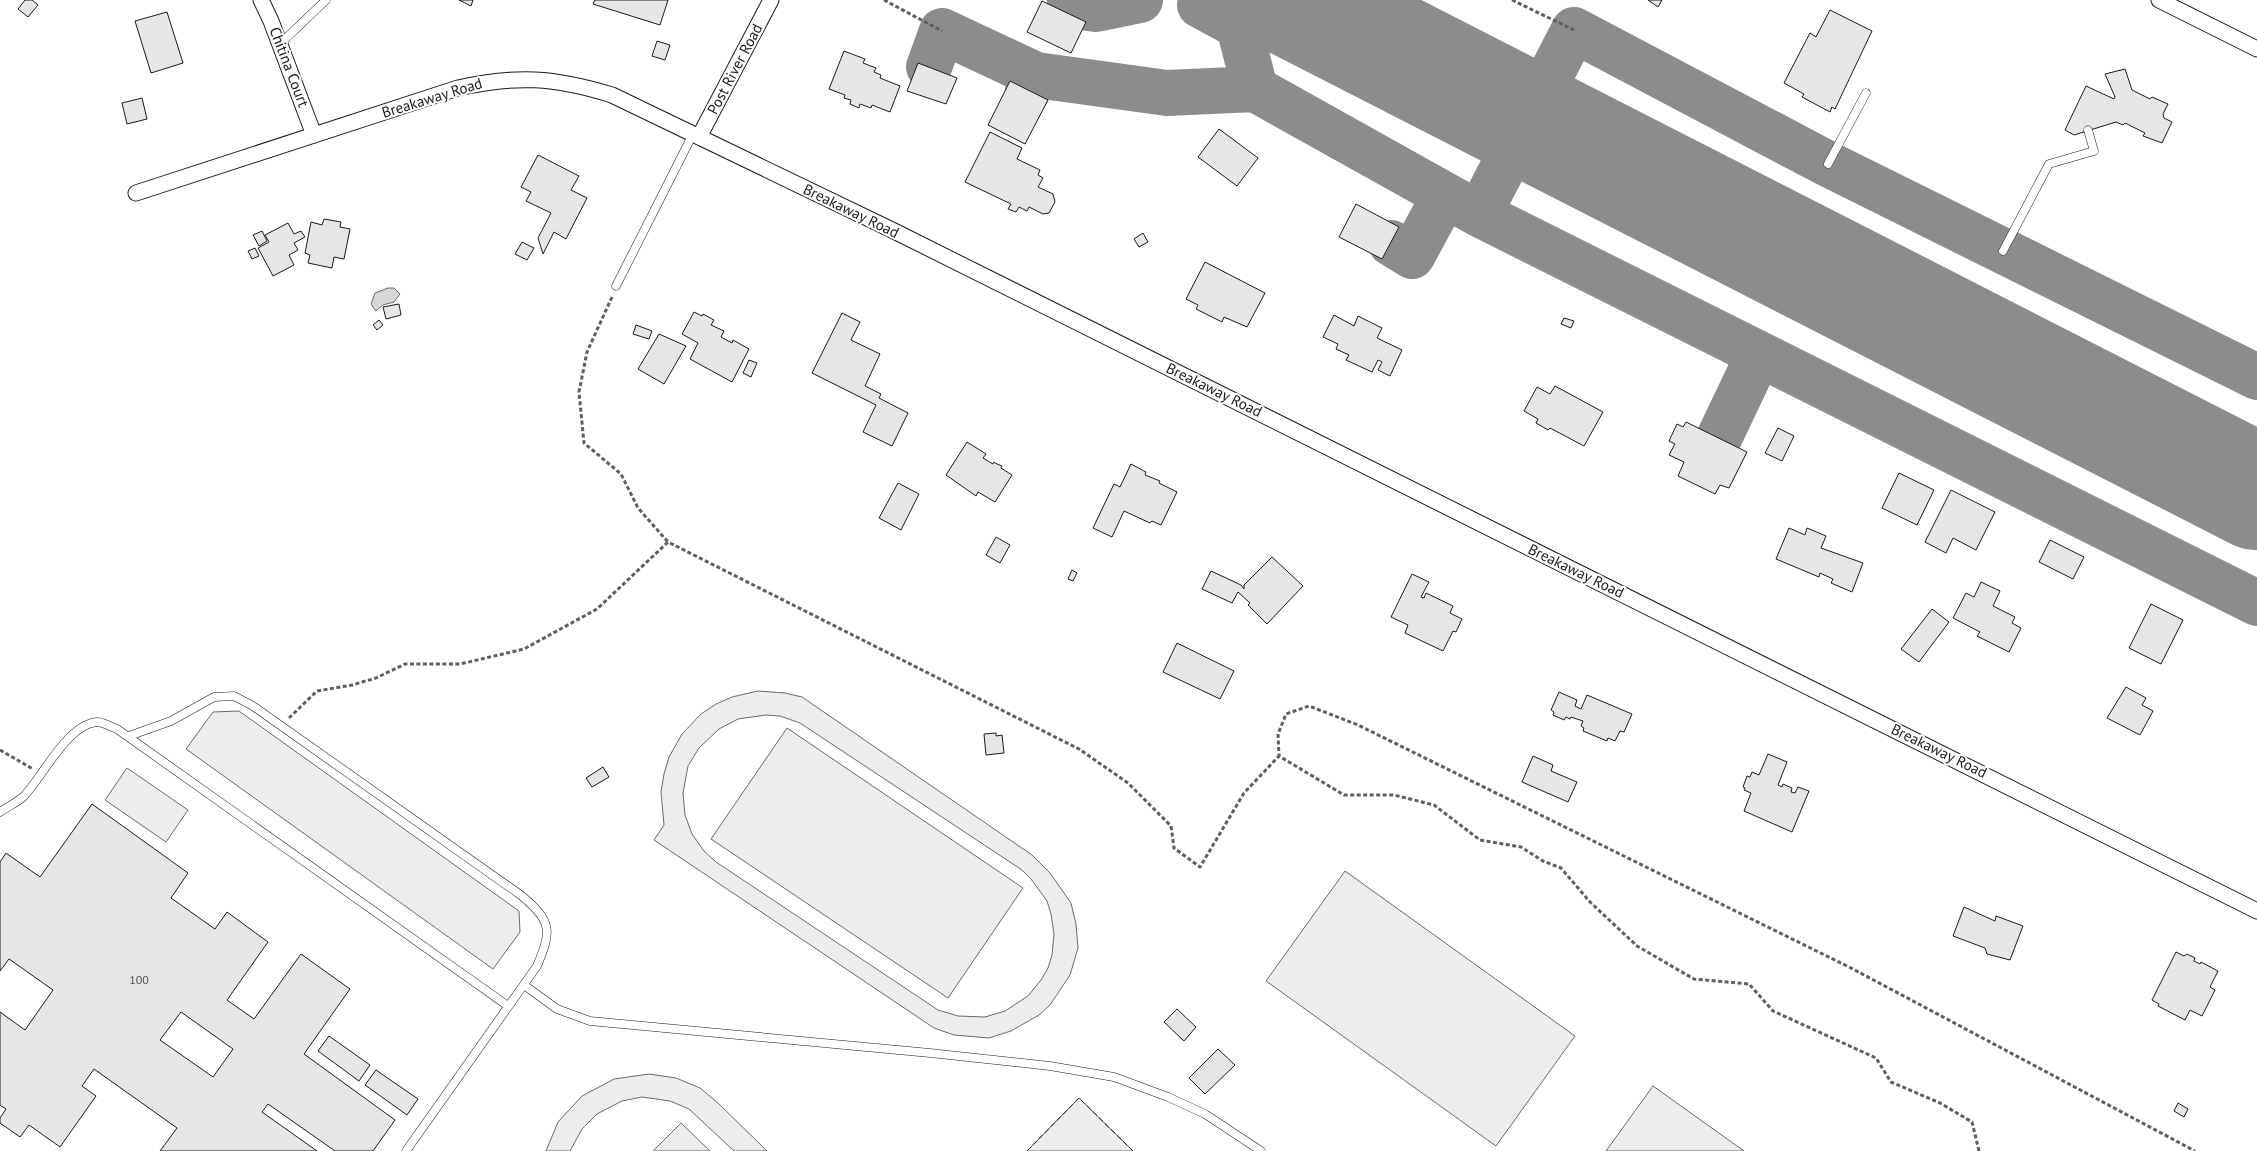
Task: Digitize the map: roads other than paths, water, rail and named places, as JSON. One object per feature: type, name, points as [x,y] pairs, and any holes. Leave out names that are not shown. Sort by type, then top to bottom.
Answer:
[{"type":"street","name":"Chitina Court","points":[[261,0],[280,44],[314,135]]},
{"type":"street","name":"Post River Road","points":[[696,136],[771,0]]},
{"type":"street","points":[[2159,0],[2257,49]]},
{"type":"street","name":"Breakaway Road","points":[[136,193],[458,88],[488,82],[519,79],[558,82],[612,95],[1004,286],[2257,910]]},
{"type":"lane","points":[[280,44],[326,0]]},
{"type":"lane","points":[[1828,164],[1866,93]]},
{"type":"lane","points":[[2003,251],[2050,164],[2094,152],[2088,130]]},
{"type":"lane","points":[[616,286],[696,136]]},
{"type":"lane","points":[[129,736],[171,721],[214,697],[234,696],[253,706],[522,896],[539,910],[546,924],[548,940],[537,966],[406,1151]]},
{"type":"lane","points":[[0,812],[22,798],[65,742],[82,728],[99,722],[129,736],[508,1006]]},
{"type":"lane","points":[[524,985],[557,1009],[590,1021],[976,1058],[1050,1066],[1114,1077],[1168,1097],[1205,1114],[1261,1151]]}]
